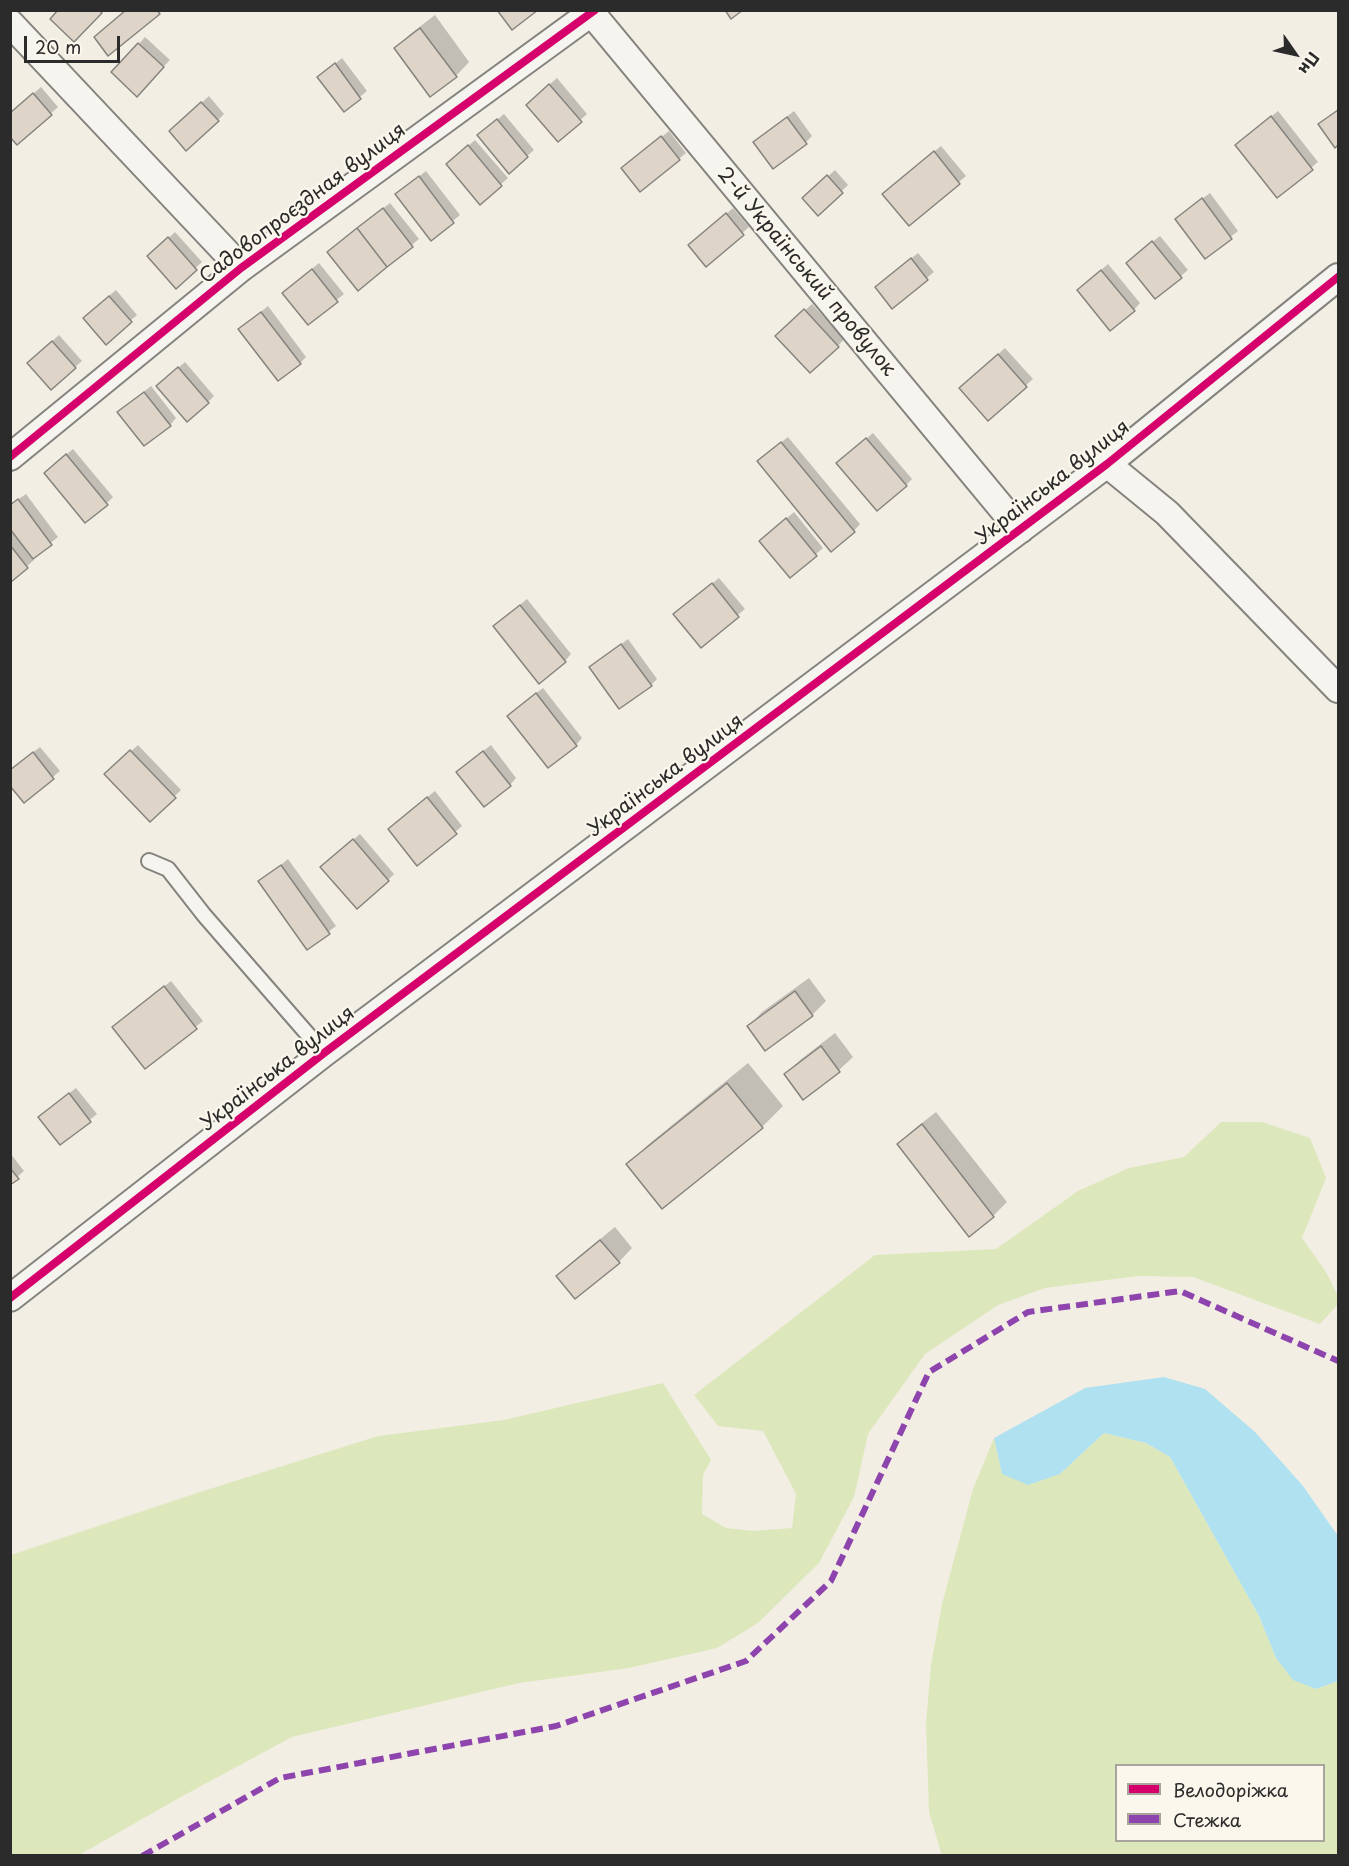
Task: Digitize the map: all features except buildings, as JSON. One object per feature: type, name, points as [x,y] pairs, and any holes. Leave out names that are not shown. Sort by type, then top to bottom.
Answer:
[{"type":"street","name":"Садовопроєздная вулиця","points":[[10,457],[241,268],[592,11]]},
{"type":"street","name":"2-й Український провулок","points":[[592,11],[1020,530]]},
{"type":"street","points":[[10,23],[241,268]]},
{"type":"street","name":"Українська вулиця","points":[[10,1298],[324,1053],[1107,464],[1338,277]]},
{"type":"street","points":[[1107,464],[1167,513],[1338,689]]},
{"type":"lane","points":[[149,861],[168,869],[204,915],[324,1053]]},
{"type":"green space","points":[[1221,1122],[1262,1122],[1310,1138],[1326,1178],[1302,1238],[1326,1272],[1338,1296],[1338,1304],[1320,1324],[1193,1277],[1138,1276],[1045,1288],[998,1305],[925,1354],[868,1434],[854,1497],[819,1563],[758,1623],[717,1648],[629,1668],[519,1683],[292,1737],[79,1855],[11,1855],[11,1555],[378,1436],[504,1420],[663,1383],[711,1460],[703,1475],[702,1514],[726,1528],[754,1531],[792,1528],[796,1494],[763,1431],[718,1426],[694,1395],[875,1255],[996,1249],[1078,1191],[1129,1168],[1184,1157]]},
{"type":"green space","points":[[1104,1433],[1146,1443],[1170,1457],[1259,1616],[1276,1658],[1316,1689],[1338,1681],[1338,1855],[942,1856],[929,1812],[926,1723],[931,1665],[942,1604],[973,1489],[994,1438],[1002,1474],[1060,1474]]},
{"type":"water","points":[[1164,1377],[1205,1389],[1255,1432],[1303,1486],[1338,1536],[1338,1681],[1316,1689],[1293,1680],[1276,1658],[1259,1616],[1170,1457],[1146,1443],[1104,1433],[1060,1474],[1028,1485],[1002,1474],[994,1438],[1085,1388]]},
{"type":"marked path","points":[[142,1856],[280,1778],[556,1726],[746,1661],[831,1581],[929,1372],[1028,1312],[1180,1291],[1338,1361]]},
{"type":"cycle path","points":[[10,457],[241,268],[595,10]]},
{"type":"cycle path","points":[[10,1298],[324,1053],[1107,464],[1338,277]]}]
